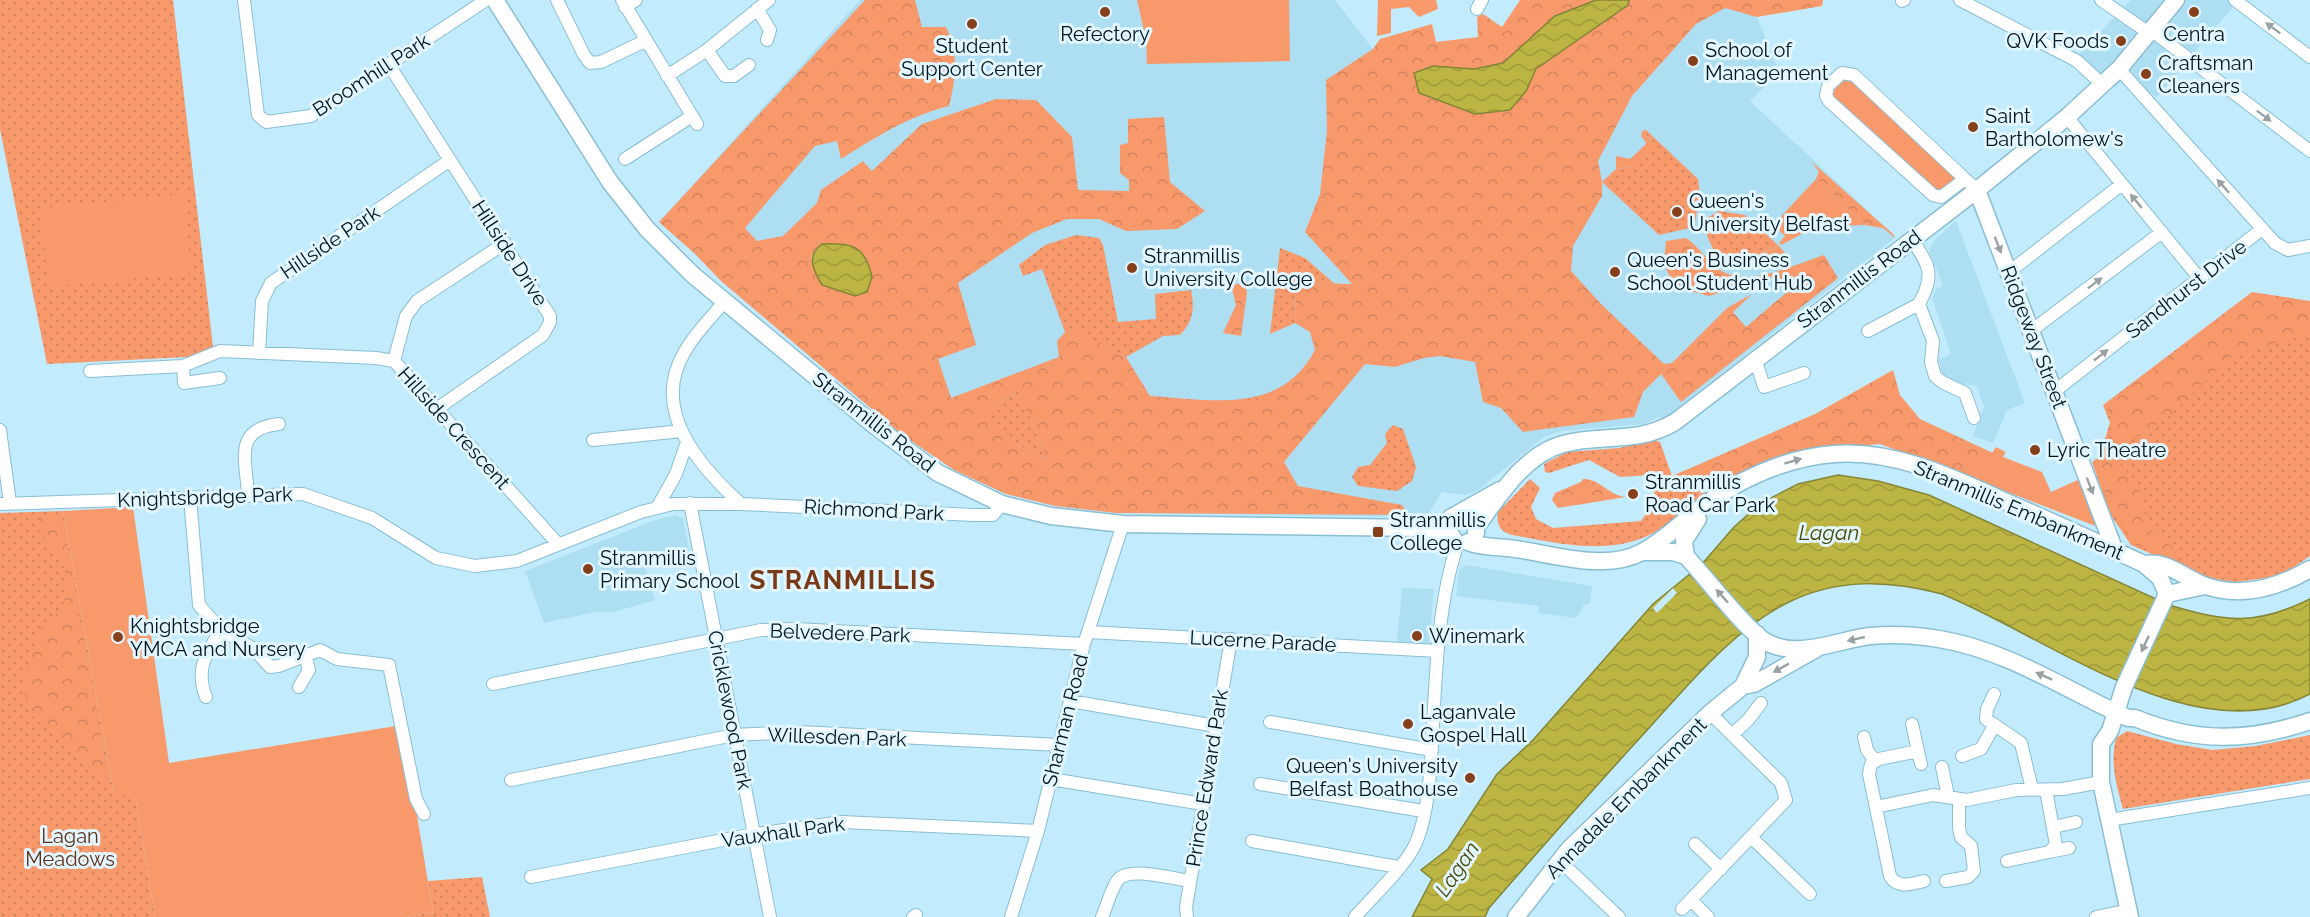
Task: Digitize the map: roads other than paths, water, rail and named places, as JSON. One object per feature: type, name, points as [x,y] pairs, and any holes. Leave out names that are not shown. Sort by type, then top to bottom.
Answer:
[{"type":"street","name":"Broomhill Park","points":[[244,0],[258,115],[262,121],[311,116],[486,0]]},
{"type":"street","name":"Stranmillis Road","points":[[495,0],[627,206],[672,256],[724,302],[913,456],[954,482],[1002,504],[1051,516],[1123,524],[1421,528],[1456,535]]},
{"type":"street","points":[[557,0],[590,63],[601,62],[645,41]]},
{"type":"street","points":[[667,76],[707,50],[769,0]]},
{"type":"street","points":[[1960,0],[2077,61],[2103,85]]},
{"type":"street","points":[[2101,0],[2150,31],[2310,151]]},
{"type":"street","name":"Stranmillis Road","points":[[1463,512],[1504,488],[1552,447],[1572,442],[1639,437],[1662,429],[1912,240],[1971,185],[2067,117],[2119,69],[2176,0]]},
{"type":"street","points":[[2235,0],[2310,57]]},
{"type":"street","points":[[625,159],[694,120],[645,41],[628,2]]},
{"type":"street","points":[[757,9],[770,30],[767,40]]},
{"type":"street","points":[[707,50],[722,72],[730,77],[749,65]]},
{"type":"street","name":"Hillside Drive","points":[[389,65],[548,309],[550,322],[543,334],[438,408]]},
{"type":"street","name":"Sandhurst Drive","points":[[2055,391],[2262,229],[2119,69]]},
{"type":"street","points":[[1842,73],[1854,75],[1971,185],[1941,197],[1933,195],[1829,101],[1826,96],[1828,86],[1842,73]]},
{"type":"street","points":[[2067,117],[2200,279]]},
{"type":"street","name":"Hillside Park","points":[[259,353],[262,301],[271,283],[450,160]]},
{"type":"street","points":[[2009,272],[2122,184]]},
{"type":"street","name":"Ridgeway Street","points":[[1971,185],[2009,272],[2115,551]]},
{"type":"street","points":[[2262,229],[2281,248],[2295,250],[2310,246]]},
{"type":"street","points":[[2031,331],[2162,232]]},
{"type":"street","points":[[1868,331],[1919,304],[1929,285],[1930,276],[1923,256],[1912,240]]},
{"type":"street","points":[[394,361],[410,308],[505,243]]},
{"type":"street","points":[[724,302],[690,343],[678,364],[673,398],[684,436],[710,474],[741,504]]},
{"type":"street","points":[[1919,304],[1933,341],[1931,362],[1935,376],[1965,393],[1974,418]]},
{"type":"street","name":"Hillside Crescent","points":[[183,366],[220,351],[376,358],[394,361],[558,544]]},
{"type":"street","points":[[1755,358],[1764,387],[1804,374]]},
{"type":"street","points":[[90,371],[183,366],[184,383],[220,378]]},
{"type":"street","points":[[248,495],[245,442],[252,432],[262,426],[279,424]]},
{"type":"street","points":[[0,430],[5,504]]},
{"type":"street","points":[[593,440],[684,436]]},
{"type":"street","points":[[658,506],[681,463],[684,436]]},
{"type":"street","name":"Stranmillis Embankment","points":[[1456,535],[1487,549],[1506,547],[1584,560],[1624,558],[1642,552],[1722,495],[1757,475],[1804,458],[1865,454],[1918,465],[1978,489],[2144,564],[2160,578],[2166,597],[2205,586]]},
{"type":"street","name":"Stranmillis Road","points":[[1478,526],[1504,488]]},
{"type":"street","name":"Knightsbridge Park","points":[[5,504],[303,494],[336,503],[372,518],[435,558],[461,565],[505,564],[658,506]]},
{"type":"street","name":"Stranmillis Embankment","points":[[1688,559],[1684,545],[1686,534],[1722,495]]},
{"type":"street","points":[[190,497],[199,605],[221,630],[254,649],[270,667],[279,666],[320,650],[337,659],[356,663],[381,662],[389,665],[416,799],[424,814]]},
{"type":"street","name":"Richmond Park","points":[[658,506],[690,503],[741,504],[993,515],[1002,504]]},
{"type":"street","name":"Cricklewood Park","points":[[690,503],[770,917]]},
{"type":"street","points":[[1355,917],[1415,844],[1423,811],[1432,750],[1438,651],[1456,535],[1454,515],[1463,512],[1472,516],[1478,526],[1474,537],[1456,535]]},
{"type":"street","name":"Sharman Road","points":[[1011,917],[1038,831],[1086,638],[1123,524]]},
{"type":"street","name":"Stranmillis Embankment","points":[[1478,526],[1506,547]]},
{"type":"street","name":"Stranmillis Embankment","points":[[1642,552],[1673,552],[1688,559]]},
{"type":"street","points":[[1688,559],[1755,633]]},
{"type":"street","name":"Stranmillis Embankment","points":[[2144,564],[2155,562],[2205,586],[2241,591],[2262,589],[2284,582],[2310,569]]},
{"type":"street","points":[[2096,917],[2130,913],[2101,782],[2102,744],[2116,713],[2123,690],[2166,597]]},
{"type":"street","name":"Belvedere Park","points":[[493,684],[716,641],[761,630],[795,629],[1086,638]]},
{"type":"street","points":[[206,697],[201,677],[201,662],[221,630]]},
{"type":"street","name":"Annadale Embankment","points":[[1755,633],[1776,645],[1819,648]]},
{"type":"street","name":"Annadale Embankment","points":[[1516,917],[1559,860],[1710,713],[1743,686],[1757,657],[1755,633]]},
{"type":"street","name":"Annadale Embankment","points":[[1743,686],[1754,684],[1819,648],[1869,636],[1905,634],[1939,639],[1992,653],[2116,713],[2184,734],[2215,738],[2251,736],[2310,721]]},
{"type":"street","name":"Lucerne Parade","points":[[1086,638],[1231,639],[1438,651]]},
{"type":"street","name":"Prince Edward Park","points":[[1186,917],[1190,881],[1231,639]]},
{"type":"street","points":[[299,687],[309,670],[305,655]]},
{"type":"street","points":[[2106,735],[2104,720],[2096,702],[2112,700],[2123,690]]},
{"type":"street","points":[[2123,690],[2135,718]]},
{"type":"street","points":[[1995,694],[1986,714],[1989,723],[2021,743],[2032,789]]},
{"type":"street","points":[[1071,701],[1216,726]]},
{"type":"street","points":[[1732,735],[1761,703]]},
{"type":"street","points":[[1708,917],[1686,905],[1784,804],[1786,795],[1781,783],[1710,713]]},
{"type":"street","points":[[1270,722],[1432,750]]},
{"type":"street","points":[[1912,724],[1921,764]]},
{"type":"street","points":[[1962,756],[1981,749],[1994,726]]},
{"type":"street","name":"Willesden Park","points":[[511,780],[734,735],[799,732],[1059,745]]},
{"type":"street","points":[[1864,737],[1867,750],[1875,761]]},
{"type":"street","points":[[1875,761],[1918,751]]},
{"type":"street","points":[[1875,761],[1869,774],[1892,880],[1902,885],[1924,881]]},
{"type":"street","points":[[1942,767],[1954,798],[1961,837],[1971,846],[1974,871],[1968,877],[1946,881]]},
{"type":"street","points":[[1051,779],[1203,804]]},
{"type":"street","points":[[1876,807],[1933,795],[1954,798],[2032,789],[2046,790],[2101,782]]},
{"type":"street","points":[[1260,784],[1423,811]]},
{"type":"street","points":[[2109,820],[2310,788]]},
{"type":"street","points":[[2046,790],[2056,844],[2049,852]]},
{"type":"street","name":"Vauxhall Park","points":[[531,877],[754,834],[855,821],[1038,831]]},
{"type":"street","points":[[2054,827],[2076,822]]},
{"type":"street","points":[[1751,837],[1810,894]]},
{"type":"street","points":[[1252,841],[1398,867]]},
{"type":"street","points":[[1695,844],[1721,869]]},
{"type":"street","points":[[2007,861],[2069,849]]},
{"type":"street","points":[[1559,860],[1619,917]]},
{"type":"street","points":[[1102,917],[1117,880],[1125,874],[1136,872],[1190,881]]},
{"type":"water","points":[[1596,0],[1629,0],[1628,5],[1536,69],[1526,91],[1510,110],[1475,114],[1419,93],[1414,73],[1433,66],[1474,69],[1503,63],[1555,16]]},
{"type":"water","points":[[822,244],[841,244],[856,248],[861,252],[872,277],[867,292],[855,296],[822,285],[814,269],[813,258],[814,253]]},
{"type":"water","name":"Lagan","points":[[1838,475],[1878,481],[1929,495],[2169,605],[2189,611],[2224,618],[2257,617],[2291,608],[2310,599],[2310,694],[2265,709],[2219,710],[2171,700],[2122,683],[1942,594],[1883,584],[1844,585],[1825,589],[1787,603],[1767,615],[1748,628],[1713,659],[1549,840],[1489,908],[1485,917],[1412,917],[1432,879],[1421,870],[1448,849],[1497,774],[1533,740],[1653,604],[1702,564],[1734,527],[1761,503],[1798,484]]},
{"type":"place","name":"Refectory","points":[[1105,12]]},
{"type":"place","name":"Centra","points":[[2194,12]]},
{"type":"place","name":"Student Support Center","points":[[972,24]]},
{"type":"place","name":"QVK Foods","points":[[2121,41]]},
{"type":"place","name":"School of Management","points":[[1693,61]]},
{"type":"place","name":"Craftsman Cleaners","points":[[2146,74]]},
{"type":"place","name":"Saint Bartholomew's","points":[[1973,127]]},
{"type":"place","name":"Queen's University Belfast","points":[[1677,212]]},
{"type":"place","name":"Stranmillis University College","points":[[1132,268]]},
{"type":"place","name":"Queen's Business School Student Hub","points":[[1615,272]]},
{"type":"place","name":"Lyric Theatre","points":[[2035,450]]},
{"type":"place","name":"Stranmillis Road Car Park","points":[[1633,494]]},
{"type":"place","name":"Stranmillis College","points":[[1378,532]]},
{"type":"place","name":"Stranmillis Primary School","points":[[588,569]]},
{"type":"place","name":"Winemark","points":[[1417,636]]},
{"type":"place","name":"Knightsbridge YMCA and Nursery","points":[[118,637]]},
{"type":"place","name":"Laganvale Gospel Hall","points":[[1408,724]]},
{"type":"place","name":"Queen's University Belfast Boathouse","points":[[1470,778]]},
{"type":"district","name":"STRANMILLIS","points":[[843,580]]},
{"type":"park label","name":"Lagan Meadows","points":[[70,848]]}]
